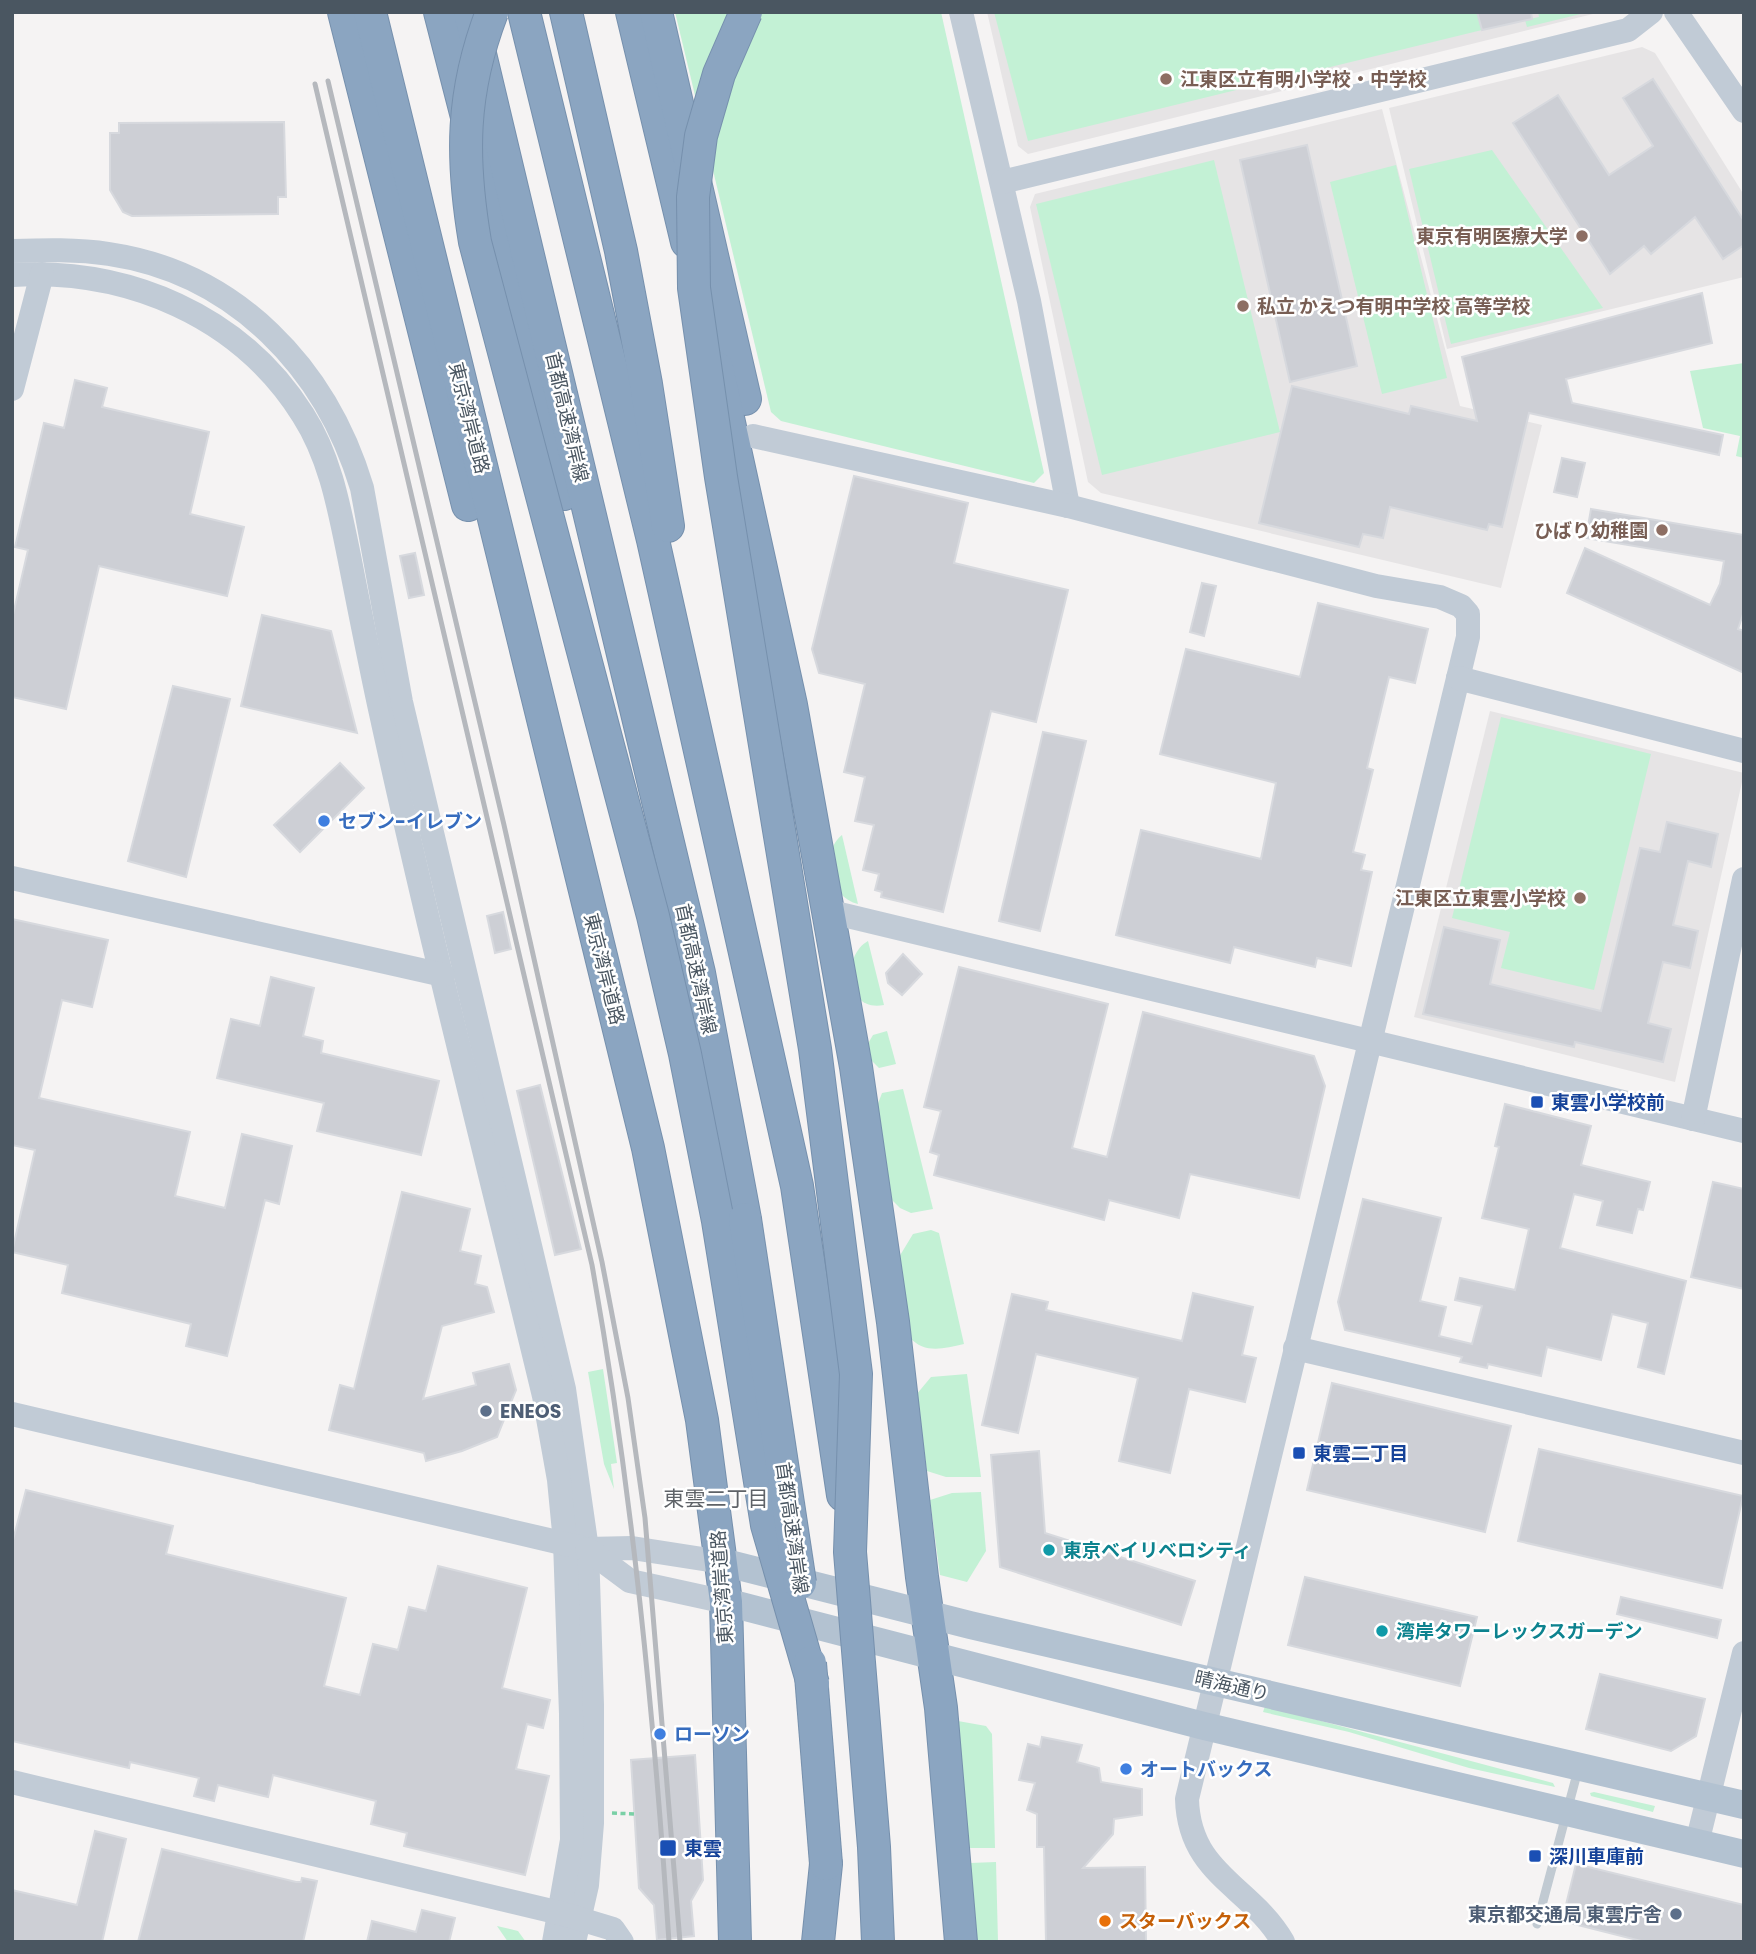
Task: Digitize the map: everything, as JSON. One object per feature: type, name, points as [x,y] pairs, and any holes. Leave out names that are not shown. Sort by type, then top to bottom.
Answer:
[{"type":"highway","points":[[344,12],[508,652],[545,726]]},
{"type":"highway","name":"東京湾岸道路","points":[[370,12],[648,1149],[700,1407],[726,1602],[734,1942]]},
{"type":"highway","points":[[440,12],[580,558],[699,974]]},
{"type":"highway","name":"首都高速湾岸線","points":[[470,12],[699,974],[745,1219],[792,1522],[813,1684],[828,1942]]},
{"type":"highway","points":[[492,12],[473,71],[464,139],[465,172],[475,242],[656,929],[685,1054],[718,1222],[767,1525],[813,1684]]},
{"type":"highway","points":[[524,12],[653,540],[797,1186],[820,1322],[850,1552],[874,1847],[878,1942]]},
{"type":"highway","points":[[566,12],[621,251],[646,383],[673,561],[744,901],[749,966]]},
{"type":"highway","points":[[632,12],[746,488],[791,705],[856,1067],[893,1322],[935,1656],[955,1842],[961,1942]]},
{"type":"highway","points":[[656,12],[754,436],[791,705]]},
{"type":"highway","points":[[746,12],[719,74],[701,136],[693,197],[694,288],[721,477],[795,921],[840,1239],[856,1374],[850,1552]]},
{"type":"highway","points":[[818,1942],[825,1864]]},
{"type":"main road","name":"晴海通り","points":[[722,1562],[928,1614],[1744,1805]]},
{"type":"main road","points":[[726,1602],[1204,1726],[1744,1854]]},
{"type":"street","points":[[961,12],[1030,301],[1068,506]]},
{"type":"street","points":[[1002,182],[1628,30],[1651,12]]},
{"type":"street","points":[[1676,12],[1744,111]]},
{"type":"street","points":[[12,251],[111,254],[173,272],[211,289],[257,321],[293,356],[321,394],[344,434],[362,488],[401,702],[564,1388],[576,1545],[572,1925],[554,1942]]},
{"type":"street","points":[[12,389],[42,274]]},
{"type":"street","points":[[12,275],[83,276],[137,288],[194,313],[219,328],[262,363],[304,415],[317,438],[334,488],[380,711],[544,1396],[559,1480],[576,1545],[630,1581],[726,1602]]},
{"type":"street","points":[[754,436],[1068,506],[1376,586],[1440,597],[1461,606],[1468,614],[1469,624],[1458,678],[1187,1799],[1192,1836],[1210,1866],[1264,1919],[1283,1942]]},
{"type":"street","points":[[1458,678],[1744,751]]},
{"type":"street","points":[[12,878],[443,975]]},
{"type":"street","points":[[1693,1119],[1744,879]]},
{"type":"street","points":[[827,911],[1744,1131]]},
{"type":"street","points":[[1296,1348],[1744,1454]]},
{"type":"street","points":[[12,1414],[576,1545],[632,1548],[722,1562]]},
{"type":"street","points":[[1697,1843],[1744,1653]]},
{"type":"street","points":[[12,1782],[572,1925],[613,1929],[622,1942]]},
{"type":"lane","points":[[1537,1924],[1579,1767]]},
{"type":"path","points":[[610,1813],[635,1814]]},
{"type":"shaded area","name":"江東区立有明小学校・中学校","points":[[987,12],[1601,12],[1028,154],[1018,146]]},
{"type":"shaded area","name":"東京有明医療大学","points":[[1642,47],[1655,53],[1744,195],[1744,277],[1447,349],[1389,108]]},
{"type":"shaded area","name":"私立 かえつ有明中学校 高等学校","points":[[1382,109],[1460,406],[1542,425],[1501,588],[1101,493],[1088,482],[1030,207],[1035,194]]},
{"type":"shaded area","name":"江東区立東雲小学校","points":[[1490,711],[1744,773],[1675,1082],[1414,1017]]},
{"type":"green space","points":[[675,12],[941,12],[1044,473],[1034,483],[781,421],[771,412]]},
{"type":"green space","name":"江東区立有明小学校・中学校","points":[[994,12],[1477,12],[1482,30],[1028,141]]},
{"type":"green space","points":[[1538,12],[1589,12],[1527,27],[1525,20],[1539,17]]},
{"type":"green space","points":[[1492,150],[1603,308],[1451,344],[1409,169]]},
{"type":"green space","points":[[1214,160],[1280,432],[1102,475],[1036,204]]},
{"type":"green space","points":[[1396,165],[1447,378],[1382,394],[1330,182]]},
{"type":"green space","points":[[1744,363],[1744,458],[1736,456],[1740,436],[1703,428],[1690,371]]},
{"type":"green space","points":[[1501,717],[1651,754],[1594,990],[1501,968],[1510,932],[1452,918]]},
{"type":"green space","points":[[842,835],[858,904],[840,893],[831,874],[831,853]]},
{"type":"green space","points":[[868,941],[884,1005],[871,1005],[861,1000],[851,982],[854,958],[859,948]]},
{"type":"green space","points":[[887,1031],[896,1064],[879,1068],[863,1052],[873,1035]]},
{"type":"green space","points":[[903,1089],[933,1209],[911,1213],[900,1208],[887,1195],[874,1114],[882,1093]]},
{"type":"green space","points":[[931,1230],[939,1233],[964,1344],[928,1348],[909,1337],[896,1262],[913,1234]]},
{"type":"green space","points":[[603,1369],[617,1463],[611,1464],[614,1489],[604,1464],[588,1372]]},
{"type":"green space","points":[[967,1374],[981,1477],[946,1477],[927,1471],[916,1395],[931,1377]]},
{"type":"green space","points":[[981,1492],[986,1551],[967,1582],[940,1575],[930,1500],[952,1493]]},
{"type":"green space","points":[[1265,1706],[1553,1783],[1555,1787],[1469,1768],[1349,1732],[1263,1712]]},
{"type":"green space","points":[[958,1721],[986,1726],[992,1734],[995,1848],[968,1848]]},
{"type":"green space","points":[[1590,1793],[1655,1806],[1653,1812],[1591,1796]]},
{"type":"green space","points":[[996,1862],[998,1942],[976,1942],[970,1863]]},
{"type":"green space","points":[[497,1926],[518,1931],[526,1942],[508,1942]]},
{"type":"building","points":[[1477,12],[1531,12],[1532,19],[1482,30]]},
{"type":"building","points":[[1653,79],[1744,221],[1744,245],[1723,259],[1695,217],[1651,254],[1644,246],[1610,274],[1513,123],[1558,95],[1609,175],[1653,146],[1623,98]]},
{"type":"building","points":[[284,122],[286,197],[278,197],[278,214],[132,216],[123,212],[110,190],[110,133],[119,133],[119,123]]},
{"type":"building","points":[[1307,145],[1357,366],[1290,382],[1240,160]]},
{"type":"building","points":[[1702,293],[1712,343],[1566,379],[1572,403],[1723,435],[1719,455],[1529,413],[1502,527],[1489,524],[1487,530],[1390,507],[1383,538],[1363,534],[1359,547],[1259,523],[1292,386],[1409,414],[1411,406],[1477,421],[1462,357]]},
{"type":"building","points":[[75,380],[107,388],[102,407],[209,432],[190,514],[244,527],[227,596],[99,566],[66,709],[12,697],[12,619],[28,550],[15,547],[44,423],[64,428]]},
{"type":"building","points":[[1562,458],[1585,463],[1577,497],[1554,492]]},
{"type":"building","points":[[854,476],[968,503],[954,563],[1068,590],[1036,722],[991,711],[943,912],[881,897],[882,892],[875,890],[879,874],[863,870],[874,825],[855,821],[865,777],[844,772],[865,684],[819,673],[812,649]]},
{"type":"building","points":[[1591,509],[1744,535],[1744,611],[1738,629],[1744,631],[1744,673],[1567,593],[1585,548],[1710,605],[1720,584],[1724,561],[1586,538]]},
{"type":"building","points":[[415,553],[424,595],[409,598],[400,556]]},
{"type":"building","points":[[1202,583],[1216,586],[1204,636],[1190,632]]},
{"type":"building","points":[[1318,603],[1428,629],[1415,683],[1389,677],[1367,768],[1373,770],[1353,852],[1365,855],[1361,870],[1372,872],[1351,966],[1317,958],[1315,967],[1234,947],[1230,963],[1116,935],[1141,830],[1261,859],[1276,783],[1160,754],[1186,649],[1300,677]]},
{"type":"building","points":[[262,615],[331,631],[357,733],[241,706]]},
{"type":"building","points":[[173,686],[230,699],[186,877],[128,861]]},
{"type":"building","points":[[1043,732],[1086,741],[1040,931],[999,921]]},
{"type":"building","points":[[340,763],[364,788],[300,852],[274,825]]},
{"type":"building","points":[[1667,822],[1718,834],[1711,867],[1688,861],[1673,925],[1698,931],[1690,968],[1663,962],[1648,1023],[1671,1029],[1663,1062],[1575,1042],[1574,1047],[1423,1014],[1444,927],[1500,940],[1490,984],[1601,1011],[1640,848],[1660,852]]},
{"type":"building","points":[[503,912],[511,949],[495,953],[487,916]]},
{"type":"building","points":[[12,919],[108,940],[92,1007],[62,1000],[39,1098],[190,1132],[175,1196],[225,1208],[242,1134],[292,1146],[279,1204],[265,1200],[227,1356],[186,1346],[191,1324],[62,1293],[68,1265],[12,1252],[35,1150],[12,1145]]},
{"type":"building","points":[[903,954],[922,974],[902,995],[888,983],[886,973]]},
{"type":"building","points":[[959,967],[1108,1004],[1072,1148],[1107,1157],[1143,1012],[1314,1056],[1325,1086],[1299,1198],[1190,1174],[1179,1218],[1109,1200],[1104,1220],[934,1175],[939,1155],[930,1152],[941,1111],[924,1107]]},
{"type":"building","points":[[271,977],[314,988],[303,1036],[323,1041],[321,1053],[439,1081],[421,1155],[317,1131],[324,1103],[217,1078],[231,1019],[260,1026]]},
{"type":"building","points":[[540,1085],[581,1249],[555,1255],[517,1091]]},
{"type":"building","points":[[1505,1104],[1591,1126],[1581,1165],[1650,1182],[1643,1210],[1638,1209],[1632,1233],[1597,1225],[1603,1201],[1574,1194],[1560,1248],[1686,1281],[1664,1374],[1638,1367],[1648,1323],[1612,1314],[1601,1360],[1547,1347],[1541,1376],[1488,1364],[1487,1368],[1460,1362],[1462,1357],[1345,1330],[1338,1302],[1363,1199],[1441,1218],[1420,1301],[1446,1307],[1439,1336],[1472,1344],[1482,1306],[1455,1300],[1460,1278],[1515,1290],[1529,1229],[1482,1218],[1499,1147],[1495,1146]]},
{"type":"building","points":[[1713,1182],[1744,1189],[1744,1289],[1691,1277]]},
{"type":"building","points":[[402,1192],[470,1209],[460,1251],[481,1256],[475,1284],[487,1287],[494,1312],[442,1326],[423,1399],[476,1385],[473,1373],[509,1364],[516,1390],[497,1437],[426,1461],[424,1453],[329,1430],[340,1385],[354,1389]]},
{"type":"building","points":[[1193,1293],[1253,1307],[1242,1355],[1256,1358],[1245,1402],[1189,1389],[1170,1473],[1119,1461],[1138,1378],[1036,1354],[1018,1433],[982,1425],[1012,1294],[1048,1302],[1046,1310],[1182,1341]]},
{"type":"building","points":[[1332,1383],[1511,1426],[1485,1532],[1307,1490]]},
{"type":"building","points":[[1539,1449],[1743,1496],[1722,1588],[1518,1541]]},
{"type":"building","name":"東京ベイリベロシティ","points":[[1039,1451],[1045,1533],[1195,1581],[1181,1625],[1000,1567],[991,1455]]},
{"type":"building","points":[[26,1490],[173,1526],[166,1554],[346,1598],[324,1686],[360,1695],[373,1644],[398,1650],[409,1607],[426,1611],[438,1566],[527,1588],[502,1688],[550,1700],[543,1728],[527,1724],[516,1769],[549,1776],[525,1875],[404,1846],[407,1833],[371,1824],[376,1801],[273,1775],[268,1797],[218,1785],[214,1801],[194,1796],[199,1778],[130,1762],[129,1768],[12,1741],[12,1544]]},
{"type":"building","name":"湾岸タワーレックスガーデン","points":[[1305,1577],[1477,1617],[1460,1686],[1288,1645]]},
{"type":"building","points":[[1621,1597],[1721,1620],[1717,1638],[1617,1614]]},
{"type":"building","points":[[1600,1674],[1705,1699],[1696,1736],[1671,1751],[1586,1729]]},
{"type":"building","points":[[1042,1737],[1082,1745],[1077,1762],[1099,1768],[1101,1782],[1142,1789],[1142,1815],[1114,1819],[1113,1834],[1083,1868],[1145,1867],[1146,1942],[1046,1942],[1044,1847],[1037,1847],[1037,1814],[1027,1810],[1035,1783],[1019,1780],[1028,1744],[1040,1747]]},
{"type":"building","points":[[695,1755],[703,1880],[691,1901],[694,1936],[657,1940],[654,1905],[639,1888],[631,1760]]},
{"type":"building","points":[[95,1831],[126,1839],[102,1942],[12,1942],[12,1890],[77,1905]]},
{"type":"building","points":[[162,1849],[296,1882],[301,1882],[302,1878],[317,1881],[303,1942],[138,1942]]},
{"type":"building","points":[[1576,1864],[1744,1905],[1744,1942],[1645,1942],[1562,1921]]},
{"type":"building","points":[[422,1910],[455,1918],[449,1942],[367,1942],[372,1921],[416,1932]]},
{"type":"railway","points":[[328,81],[504,825],[602,1262],[628,1398],[645,1518],[680,1942]]},
{"type":"railway","points":[[315,84],[592,1265],[619,1433],[640,1602],[669,1942]]},
{"type":"place","name":"江東区立有明小学校・中学校","points":[[1166,79]]},
{"type":"place","name":"東京有明医療大学","points":[[1582,236]]},
{"type":"place","name":"私立 かえつ有明中学校 高等学校","points":[[1243,306]]},
{"type":"place","name":"ひばり幼稚園","points":[[1662,530]]},
{"type":"place","name":"セブン-イレブン","points":[[324,821]]},
{"type":"place","name":"江東区立東雲小学校","points":[[1580,898]]},
{"type":"place","name":"東雲小学校前","points":[[1537,1102]]},
{"type":"place","name":"ENEOS","points":[[486,1411]]},
{"type":"place","name":"東雲二丁目","points":[[1299,1453]]},
{"type":"place","name":"東京ベイリベロシティ","points":[[1049,1550]]},
{"type":"place","name":"湾岸タワーレックスガーデン","points":[[1382,1631]]},
{"type":"place","name":"ローソン","points":[[660,1734]]},
{"type":"place","name":"オートバックス","points":[[1126,1769]]},
{"type":"place","name":"東雲","points":[[668,1848]]},
{"type":"place","name":"深川車庫前","points":[[1535,1856]]},
{"type":"place","name":"東京都交通局 東雲庁舎","points":[[1676,1914]]},
{"type":"place","name":"スターバックス","points":[[1105,1921]]},
{"type":"district","name":"東雲二丁目","points":[[716,1498]]}]
